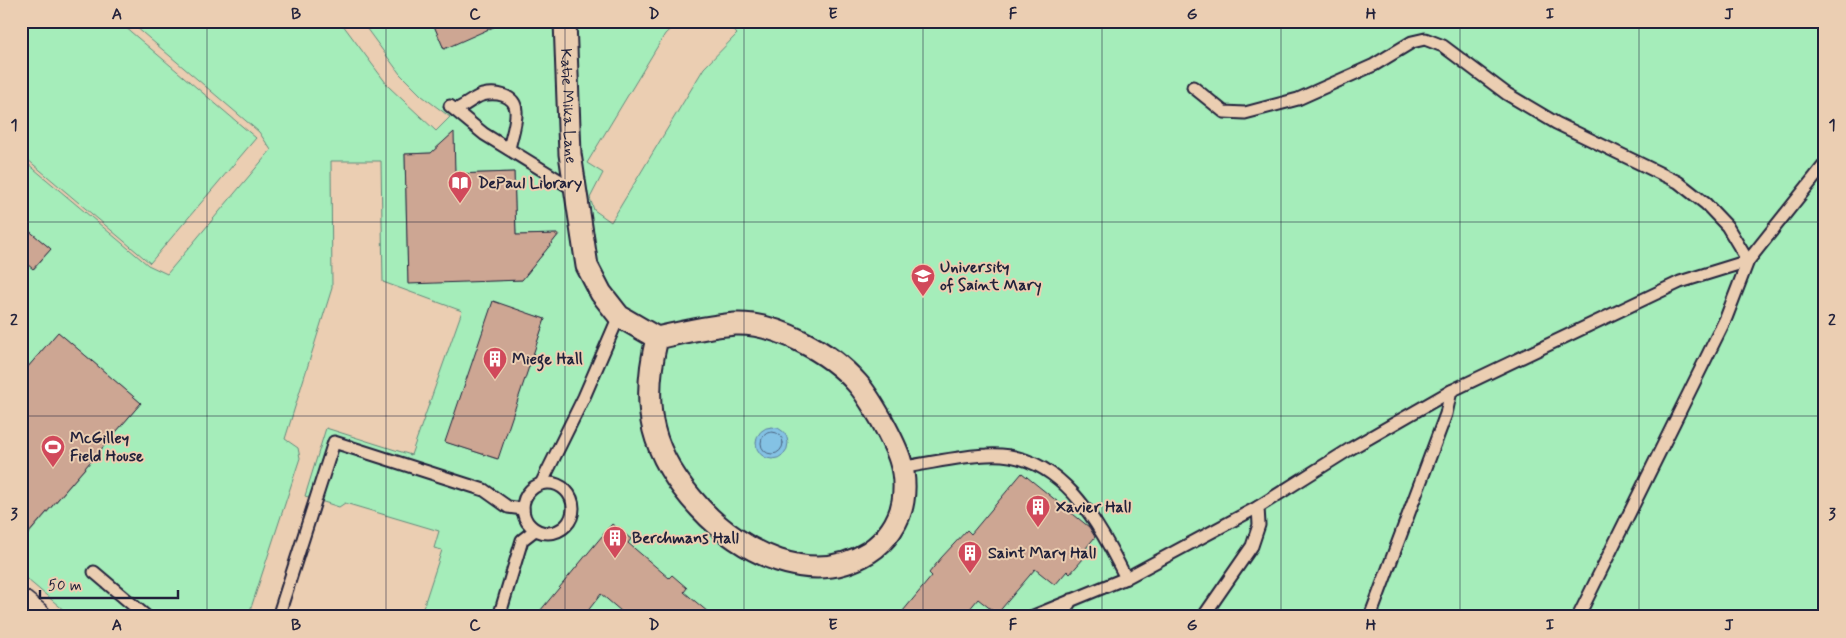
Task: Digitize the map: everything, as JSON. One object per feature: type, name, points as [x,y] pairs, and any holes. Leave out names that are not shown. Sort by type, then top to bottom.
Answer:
[{"type":"street","name":"Katie Mika Lane","points":[[566,21],[570,154],[587,266],[602,293],[619,316]]},
{"type":"street","points":[[619,316],[657,338],[700,328],[737,324],[780,331],[809,346],[838,365],[857,383],[891,438],[904,467],[903,502],[893,528],[879,546],[857,560],[829,567],[800,566],[774,559],[740,544],[725,533],[690,497],[673,475],[662,455],[653,428],[648,393],[650,365],[657,338]]},
{"type":"street","points":[[21,604],[36,617]]},
{"type":"lane","points":[[1193,87],[1224,112],[1245,113],[1298,99],[1374,66],[1412,42],[1425,39],[1443,46],[1508,94],[1556,123],[1678,182],[1706,204],[1727,226],[1748,261]]},
{"type":"lane","points":[[509,149],[516,110],[513,102],[507,97],[499,94],[480,96],[467,106],[453,108],[484,134],[575,190]]},
{"type":"lane","points":[[1578,617],[1726,318],[1748,261],[1825,164]]},
{"type":"lane","points":[[1031,617],[1126,578],[1258,507],[1350,448],[1451,392],[1680,282],[1748,261]]},
{"type":"lane","points":[[541,484],[549,484],[564,490],[569,496],[572,512],[570,519],[558,530],[551,533],[535,530],[529,524],[523,509],[528,494],[541,484],[584,397],[619,316]]},
{"type":"lane","points":[[1370,617],[1446,414],[1451,392]]},
{"type":"lane","points":[[278,617],[334,442],[484,490],[508,507],[523,509]]},
{"type":"lane","points":[[904,467],[989,454],[1024,459],[1053,473],[1074,495],[1104,535],[1126,578]]},
{"type":"lane","points":[[1203,617],[1252,546],[1259,525],[1258,507]]},
{"type":"lane","points":[[499,617],[522,540],[535,530]]},
{"type":"lane","points":[[94,572],[147,617]]},
{"type":"lane","points":[[1062,617],[1071,600]]},
{"type":"green space","points":[[21,21],[118,21],[256,138],[150,263],[21,154]]},
{"type":"green space","name":"University of Saint Mary","points":[[129,21],[340,21],[389,87],[436,131],[450,117],[422,96],[400,74],[361,21],[432,21],[444,49],[479,21],[679,21],[665,34],[587,163],[603,173],[590,198],[594,210],[611,222],[704,68],[737,34],[725,21],[1825,21],[1825,617],[1266,617],[1259,613],[1256,617],[420,617],[442,550],[434,548],[439,531],[345,503],[339,507],[305,496],[326,428],[411,455],[462,311],[383,282],[381,161],[331,161],[332,288],[285,439],[298,448],[300,458],[248,617],[72,617],[21,574],[21,533],[26,537],[141,403],[58,332],[21,375],[21,259],[34,269],[51,249],[21,224],[21,158],[148,265],[167,274],[271,150],[259,132]],"holes":[[[453,133],[455,174],[514,172],[516,235],[559,234],[522,280],[408,283],[405,154],[431,153]],[[493,302],[545,319],[497,459],[446,442]]]},
{"type":"water","points":[[772,427],[783,432],[788,443],[783,454],[772,459],[761,454],[756,443],[761,432]]},
{"type":"building","points":[[432,21],[507,21],[444,49]]},
{"type":"building","name":"DePaul Library","points":[[454,132],[455,174],[514,172],[516,235],[559,234],[522,280],[408,284],[405,154],[431,153]]},
{"type":"building","points":[[21,224],[51,249],[33,269],[21,259]]},
{"type":"building","name":"Miege Hall","points":[[493,301],[545,319],[498,459],[445,442]]},
{"type":"building","name":"McGilley Field House","points":[[58,332],[141,403],[21,542],[21,375]]},
{"type":"building","points":[[1022,473],[1089,527],[1095,537],[1086,548],[1090,551],[1070,574],[1067,571],[1055,585],[1035,569],[997,614],[978,599],[963,617],[898,617],[932,576],[929,573],[941,558],[967,530],[971,534]]},
{"type":"building","name":"Berchmans Hall","points":[[612,524],[631,539],[628,543],[669,578],[672,575],[687,588],[684,592],[714,617],[628,617],[601,594],[583,617],[547,617],[540,611]]},
{"type":"place","name":"DePaul Library","points":[[460,204]]},
{"type":"place","name":"University of Saint Mary","points":[[923,297]]},
{"type":"place","name":"Miege Hall","points":[[495,380]]},
{"type":"place","name":"McGilley Field House","points":[[53,468]]},
{"type":"place","name":"Xavier Hall","points":[[1038,528]]},
{"type":"place","name":"Berchmans Hall","points":[[615,559]]},
{"type":"place","name":"Saint Mary Hall","points":[[970,574]]}]
